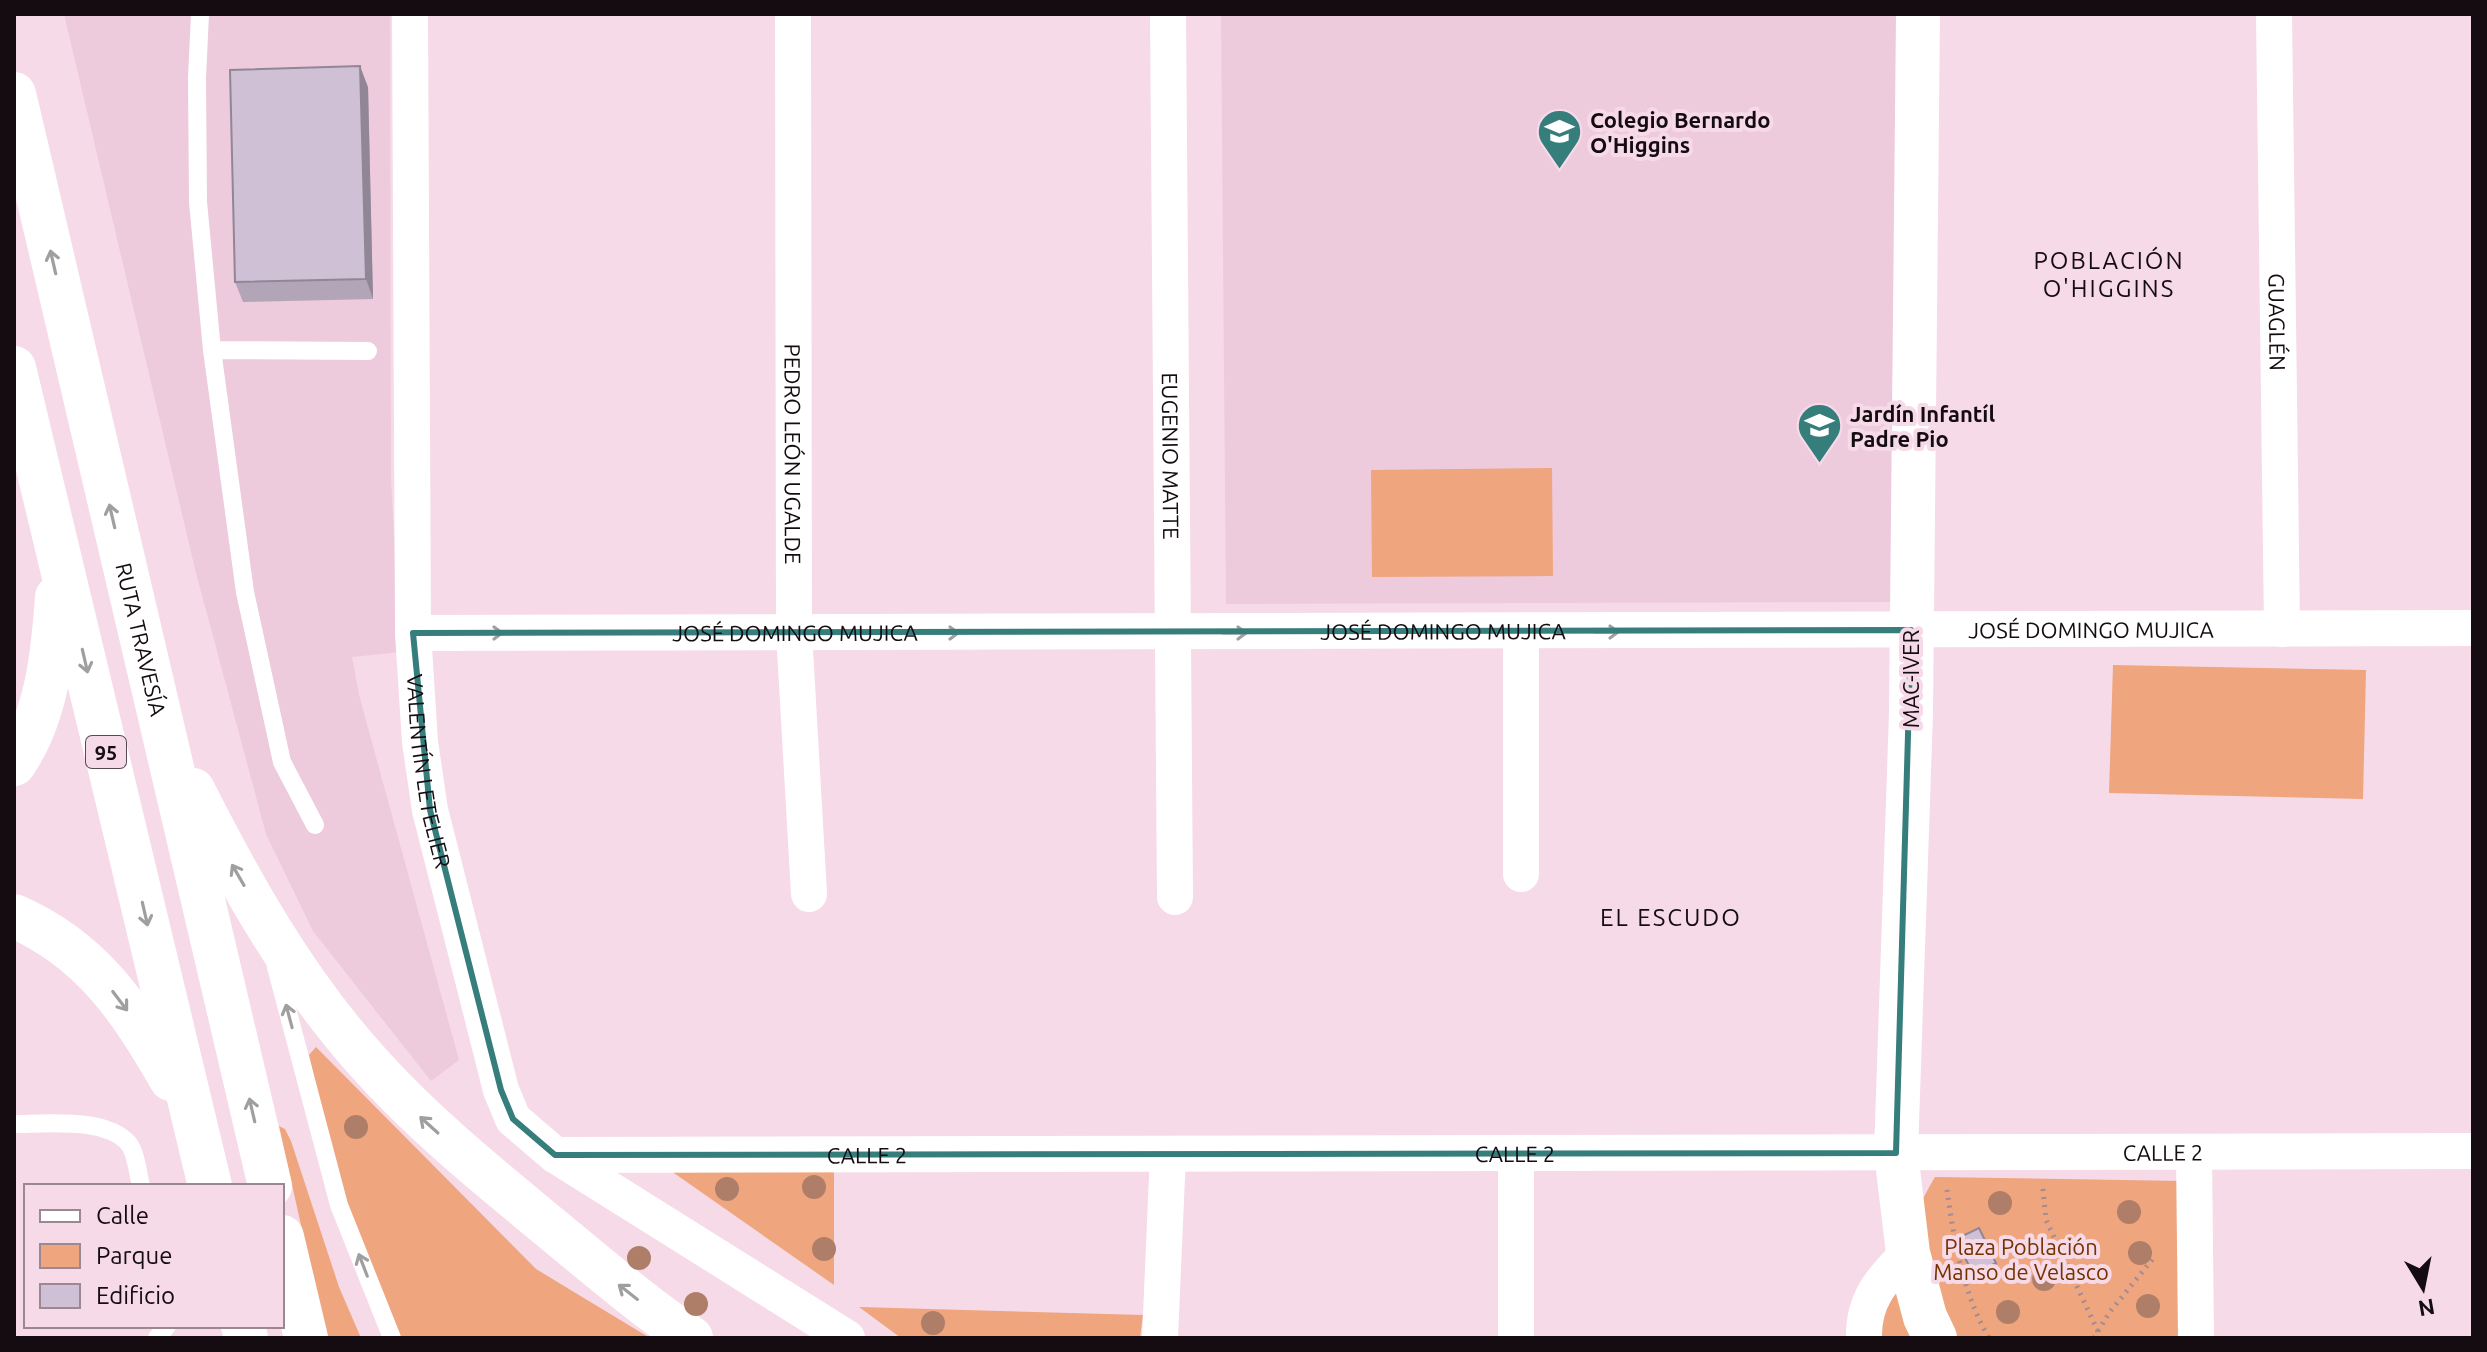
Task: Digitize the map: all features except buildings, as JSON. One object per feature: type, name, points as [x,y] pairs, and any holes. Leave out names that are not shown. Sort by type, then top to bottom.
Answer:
[{"type":"main road","name":"MAC-IVER","points":[[1918,14],[1910,729],[1896,1153],[1908,1253],[1925,1317],[1935,1338]]},
{"type":"main road","name":"RUTA TRAVESÍA","points":[[14,94],[270,1184]]},
{"type":"main road","name":"95","points":[[14,368],[210,1184]]},
{"type":"main road","points":[[14,503],[26,456],[28,429]]},
{"type":"main road","points":[[14,764],[35,724],[49,671],[55,629],[56,542]]},
{"type":"main road","points":[[154,701],[186,777],[223,849],[295,969],[330,1017],[416,1113],[468,1160],[624,1289],[691,1338]]},
{"type":"main road","points":[[15,917],[69,946],[105,981],[154,1049],[175,1085],[198,1136]]},
{"type":"main road","points":[[284,1245],[306,1338]]},
{"type":"street","name":"VALENTÍN LETELIER","points":[[410,14],[413,633],[420,742],[430,810],[501,1090],[513,1119],[555,1155],[847,1338]]},
{"type":"street","name":"PEDRO LEÓN UGALDE","points":[[793,14],[794,632],[809,894]]},
{"type":"street","name":"EUGENIO MATTE","points":[[1168,14],[1175,897]]},
{"type":"street","name":"GUAGLÉN","points":[[2274,14],[2282,629]]},
{"type":"street","name":"JOSÉ DOMINGO MUJICA","points":[[413,633],[2473,628]]},
{"type":"street","points":[[1521,632],[1521,874]]},
{"type":"street","name":"CALLE 2","points":[[555,1155],[2473,1151]]},
{"type":"street","points":[[2194,1152],[2196,1338]]},
{"type":"street","points":[[1516,1153],[1516,1338]]},
{"type":"street","points":[[1160,1338],[1168,1154]]},
{"type":"street","points":[[1864,1338],[1863,1319],[1873,1292],[1908,1253]]},
{"type":"lane","points":[[200,14],[198,202],[212,350],[245,592],[282,762],[315,825]]},
{"type":"lane","points":[[212,350],[368,351]]},
{"type":"lane","points":[[264,920],[339,1205],[392,1338]]},
{"type":"lane","points":[[14,1124],[92,1125],[113,1132],[130,1145],[140,1184]]},
{"type":"path","points":[[1942,1153],[1963,1274],[1989,1338]]},
{"type":"path","points":[[2039,1153],[2046,1220],[2098,1336]]},
{"type":"path","points":[[2098,1336],[2109,1313],[2195,1208]]},
{"type":"highlighted area","points":[[1911,630],[1896,1153],[555,1155],[513,1119],[501,1090],[430,810],[413,633]]},
{"type":"shaded area","points":[[64,14],[390,14],[391,479],[400,652],[352,657],[359,695],[459,1060],[431,1081],[313,931],[266,834],[195,569]]},
{"type":"shaded area","name":"Colegio Bernardo O'Higgins","points":[[1221,14],[1896,14],[1895,602],[1226,604]]},
{"type":"green space","points":[[1552,468],[1553,576],[1372,577],[1371,470]]},
{"type":"green space","points":[[2113,665],[2366,670],[2363,799],[2109,793]]},
{"type":"green space","points":[[316,1047],[536,1269],[650,1338],[399,1338],[343,1198],[309,1055]]},
{"type":"green space","points":[[279,1126],[285,1129],[291,1141],[339,1287],[361,1338],[326,1338]]},
{"type":"green space","points":[[671,1171],[834,1171],[834,1285]]},
{"type":"green space","name":"Plaza Población Manso de Velasco","points":[[1935,1177],[2183,1181],[2184,1338],[1875,1338],[1883,1299],[1898,1256]]},
{"type":"green space","points":[[859,1307],[1143,1315],[1140,1338],[901,1338]]},
{"type":"place","name":"Colegio Bernardo O'Higgins","points":[[1559,171]]},
{"type":"place","name":"Jardín Infantíl Padre Pio","points":[[1819,465]]},
{"type":"district","name":"POBLACIÓN O'HIGGINS","points":[[2109,274]]},
{"type":"district","name":"EL ESCUDO","points":[[1671,917]]}]
